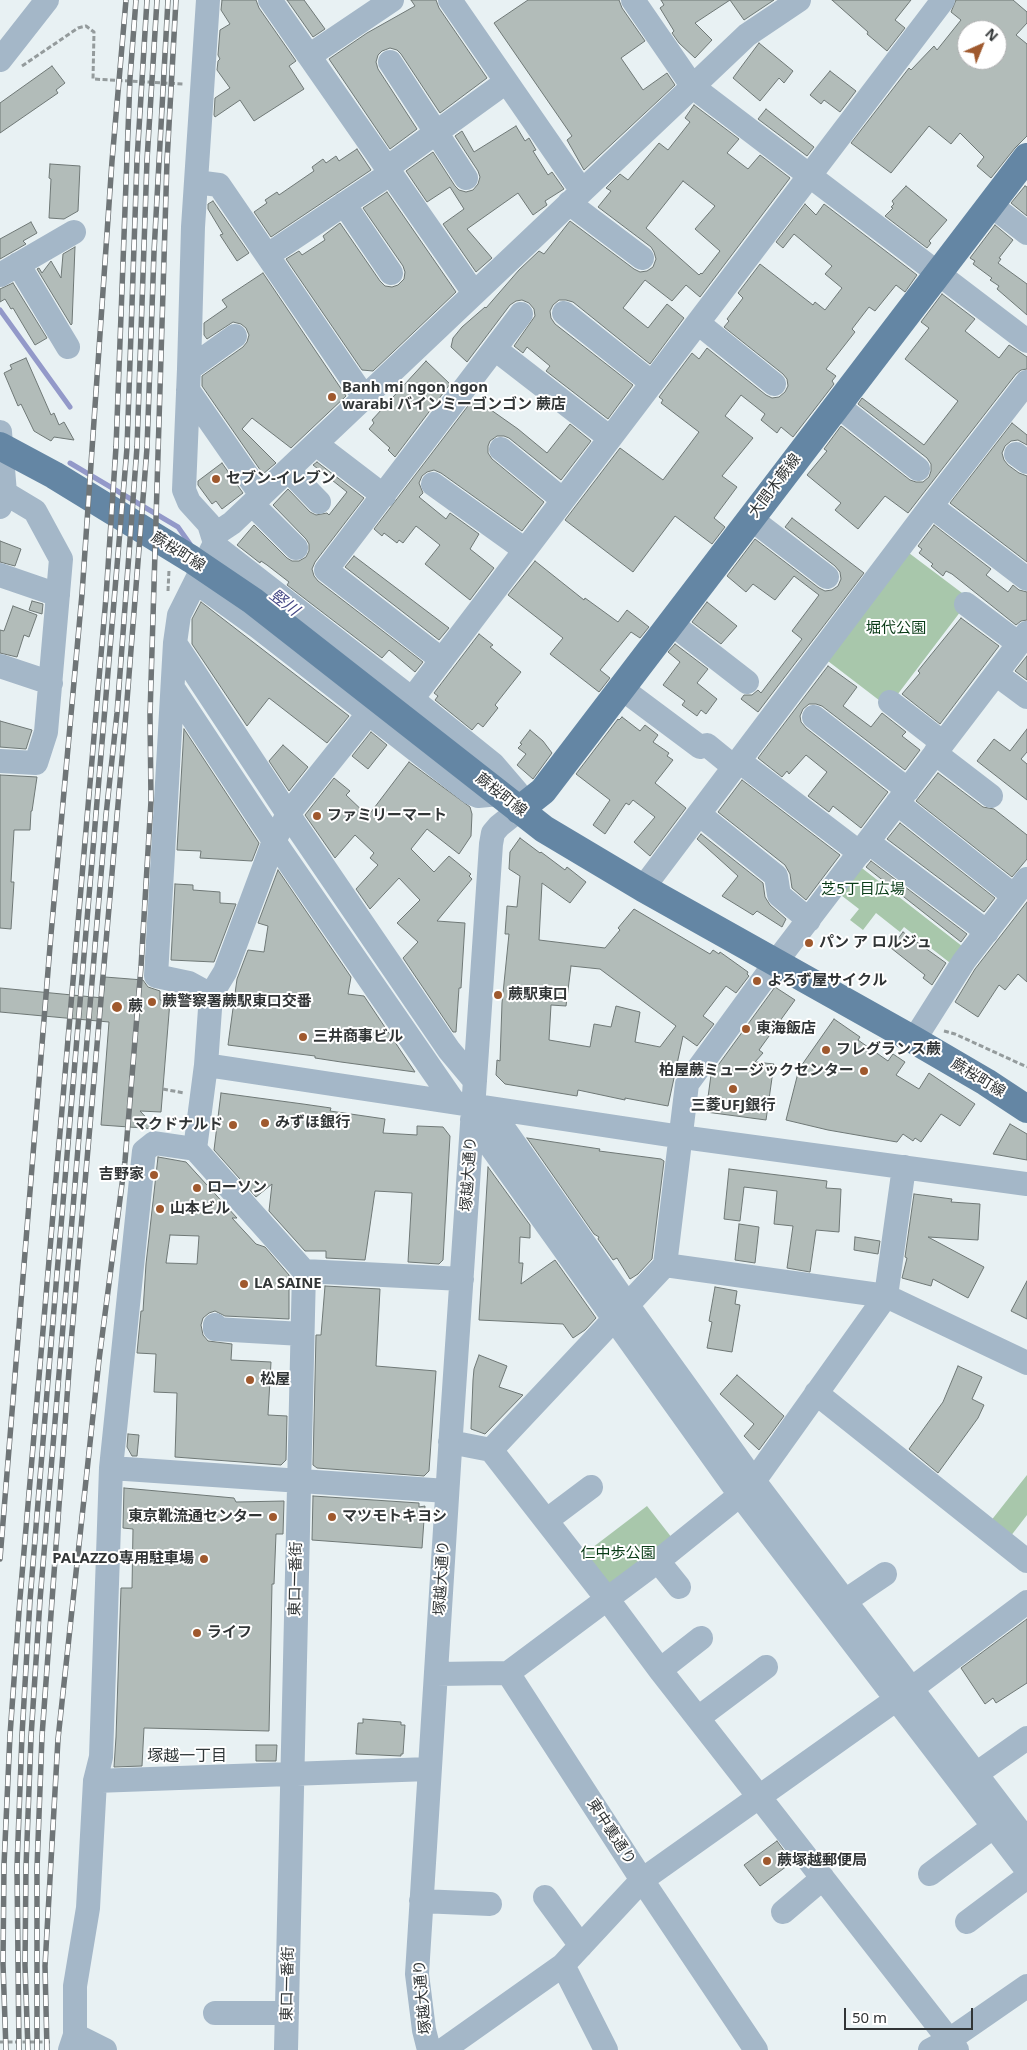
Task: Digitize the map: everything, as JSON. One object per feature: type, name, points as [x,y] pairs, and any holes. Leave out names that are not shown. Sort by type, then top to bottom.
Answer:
[{"type":"main road","name":"大間木蕨線","points":[[500,794],[543,791],[1027,157]]},
{"type":"main road","name":"蕨桜町線","points":[[0,458],[25,458],[266,610],[560,839],[643,888],[914,1040],[1027,1108]]},
{"type":"street","points":[[8,65],[48,0]]},
{"type":"street","points":[[196,582],[258,627],[471,794],[478,796],[517,792],[492,764],[214,540],[209,524],[188,502],[184,490],[189,380],[192,226],[208,0]]},
{"type":"street","points":[[270,0],[474,293]]},
{"type":"street","points":[[309,56],[392,0]]},
{"type":"street","points":[[450,0],[506,82],[575,197],[642,258]]},
{"type":"street","points":[[633,0],[692,86],[1027,341]]},
{"type":"street","points":[[211,995],[189,983],[156,976],[175,643],[179,615],[214,540],[747,35],[799,0]]},
{"type":"street","points":[[412,699],[943,0]]},
{"type":"street","points":[[390,62],[466,178]]},
{"type":"street","points":[[268,255],[344,204],[436,132],[506,82]]},
{"type":"street","points":[[196,182],[219,185],[364,397]]},
{"type":"street","points":[[344,204],[391,273]]},
{"type":"street","points":[[991,205],[1027,233]]},
{"type":"street","points":[[68,347],[9,270],[74,232]]},
{"type":"street","points":[[564,313],[652,383]]},
{"type":"street","points":[[442,660],[326,570],[521,314]]},
{"type":"street","points":[[698,323],[774,384]]},
{"type":"street","points":[[189,380],[235,336]]},
{"type":"street","points":[[495,349],[610,438]]},
{"type":"street","points":[[189,380],[256,500],[296,548]]},
{"type":"street","points":[[643,888],[931,506],[1027,382]]},
{"type":"street","points":[[836,405],[918,469]]},
{"type":"street","points":[[0,432],[2,500],[35,511],[61,559],[46,732],[36,763],[0,761]]},
{"type":"street","points":[[316,444],[384,496]]},
{"type":"street","points":[[501,449],[563,500]]},
{"type":"street","points":[[288,470],[319,502]]},
{"type":"street","points":[[433,484],[525,550]]},
{"type":"street","points":[[931,506],[1027,579]]},
{"type":"street","points":[[750,518],[827,577]]},
{"type":"street","points":[[0,575],[58,595]]},
{"type":"street","points":[[491,1450],[665,1265],[687,1084],[776,962],[1025,636],[966,604]]},
{"type":"street","points":[[671,623],[748,682]]},
{"type":"street","points":[[175,643],[288,814],[449,1050],[475,1081]]},
{"type":"street","points":[[0,666],[50,682]]},
{"type":"street","points":[[996,674],[1027,698]]},
{"type":"street","points":[[173,688],[274,841],[622,1312],[747,1488],[904,1694],[976,1774],[1027,1841]]},
{"type":"street","points":[[621,688],[700,747],[707,745],[864,848],[987,932]]},
{"type":"street","points":[[890,702],[991,796]]},
{"type":"street","points":[[195,1149],[206,1065],[211,995],[225,972],[274,841],[288,814],[368,714]]},
{"type":"street","points":[[814,717],[903,797],[1021,887],[964,961],[914,1040]]},
{"type":"street","name":"塚越大通り","points":[[429,2050],[424,2030],[417,1974],[421,1901],[472,1109],[491,844],[493,833],[498,826],[500,794]]},
{"type":"street","points":[[699,814],[776,876],[779,895],[809,920]]},
{"type":"street","points":[[206,1065],[472,1109],[1027,1184]]},
{"type":"street","points":[[105,2050],[69,2042],[75,1986],[88,1908],[95,1781],[101,1757],[111,1468],[144,1151],[154,1143],[195,1149],[304,1271],[462,1279]]},
{"type":"street","points":[[436,1674],[508,1673],[608,1600],[747,1488],[886,1296],[904,1167]]},
{"type":"street","points":[[665,1265],[886,1296],[1027,1363]]},
{"type":"street","name":"東口一番街","points":[[286,2050],[304,1271]]},
{"type":"street","points":[[215,1325],[215,1329],[302,1334]]},
{"type":"street","points":[[816,1393],[1027,1561]]},
{"type":"street","points":[[450,1442],[491,1450],[823,1878],[945,2047],[1027,1986]]},
{"type":"street","points":[[111,1468],[447,1491]]},
{"type":"street","points":[[546,1520],[591,1487]]},
{"type":"street","points":[[747,1488],[845,1601],[904,1694],[993,1827],[1027,1870]]},
{"type":"street","points":[[658,1561],[679,1587]]},
{"type":"street","points":[[845,1601],[885,1574]]},
{"type":"street","points":[[443,2050],[563,1965],[642,1880],[904,1694],[1027,1602]]},
{"type":"street","points":[[660,1670],[701,1638]]},
{"type":"street","points":[[698,1718],[766,1667]]},
{"type":"street","name":"東中裏通り","points":[[508,1673],[642,1880],[756,2050]]},
{"type":"street","points":[[976,1774],[1027,1738]]},
{"type":"street","points":[[95,1781],[429,1769]]},
{"type":"street","points":[[930,1874],[993,1827]]},
{"type":"street","points":[[967,1922],[1027,1876]]},
{"type":"street","points":[[783,1912],[823,1878]]},
{"type":"street","points":[[545,1897],[581,1946]]},
{"type":"street","points":[[421,1901],[490,1904]]},
{"type":"street","points":[[563,1965],[606,2050]]},
{"type":"street","points":[[214,2013],[287,2014]]},
{"type":"path","points":[[8,65],[78,28],[86,26],[91,28],[95,38],[93,79],[184,84]]},
{"type":"path","points":[[944,1031],[955,1034],[1027,1067]]},
{"type":"path","points":[[0,2042],[69,2042]]},
{"type":"green space","name":"堀代公園","points":[[905,550],[970,599],[888,707],[824,658]]},
{"type":"green space","name":"芝5丁目広場","points":[[858,865],[967,950],[954,966],[904,927],[900,932],[876,913],[863,930],[850,920],[859,909],[837,892]]},
{"type":"green space","points":[[1027,1475],[1027,1515],[1010,1537],[990,1522]]},
{"type":"green space","name":"仁中歩公園","points":[[647,1506],[672,1538],[609,1587],[584,1554]]},
{"type":"building","points":[[222,0],[256,0],[259,8],[296,61],[289,66],[304,89],[254,121],[240,100],[215,117],[214,115],[215,98],[230,88],[217,70],[220,59],[218,55],[220,30],[230,24],[221,10]]},
{"type":"building","points":[[287,0],[304,0],[325,29],[313,37]]},
{"type":"building","points":[[411,0],[436,0],[439,8],[487,78],[440,113],[401,54],[397,50],[390,48],[382,51],[378,55],[376,62],[378,69],[417,129],[390,149],[329,59],[367,33],[415,6]]},
{"type":"building","points":[[528,0],[619,0],[622,8],[645,41],[621,58],[643,90],[667,73],[675,85],[584,170],[567,140],[572,136],[494,23]]},
{"type":"building","points":[[661,0],[730,0],[695,23],[712,40],[695,58],[679,43],[672,33],[674,31],[660,8],[664,5]]},
{"type":"building","points":[[730,0],[774,0],[744,20]]},
{"type":"building","points":[[832,0],[911,0],[895,20],[905,28],[887,51]]},
{"type":"building","points":[[956,0],[1013,0],[1027,12],[1027,23],[1016,35],[1027,44],[1027,136],[991,178],[977,166],[984,157],[960,133],[951,144],[929,126],[891,173],[851,143],[909,68],[911,70],[934,46],[937,50],[957,25],[957,70],[1007,70],[1007,20],[961,20],[951,12]]},
{"type":"building","points":[[759,43],[793,71],[784,83],[779,78],[760,101],[733,78]]},
{"type":"building","points":[[52,66],[65,83],[56,90],[58,93],[0,133],[0,103]]},
{"type":"building","points":[[830,71],[856,91],[840,112],[824,100],[821,104],[810,95]]},
{"type":"building","points":[[694,105],[739,139],[727,153],[748,169],[760,155],[790,178],[700,297],[686,285],[672,301],[645,280],[623,308],[648,328],[667,304],[684,318],[650,364],[573,302],[559,300],[553,305],[550,311],[551,318],[555,324],[633,385],[608,419],[546,371],[550,366],[527,347],[523,353],[514,346],[535,316],[534,309],[529,303],[522,300],[510,305],[467,362],[451,347],[453,338],[462,327],[486,308],[519,270],[539,251],[544,254],[570,221],[634,269],[640,272],[647,271],[653,267],[656,259],[651,247],[598,207],[611,191],[606,188],[620,174],[628,180],[659,143],[668,150],[690,122],[685,118]],"holes":[[[683,181],[715,206],[695,229],[720,251],[702,274],[699,275],[646,228]]]},
{"type":"building","points":[[766,109],[814,147],[807,156],[758,119]]},
{"type":"building","points":[[516,126],[525,141],[529,138],[536,150],[533,151],[548,175],[552,172],[564,189],[545,201],[547,205],[533,215],[518,193],[467,229],[492,258],[476,272],[443,224],[464,209],[450,187],[427,202],[406,171],[433,152],[459,190],[466,192],[473,190],[478,184],[480,177],[478,171],[455,136],[462,131],[474,152]]},
{"type":"building","points":[[357,149],[371,170],[271,237],[254,212],[267,203],[265,200],[277,192],[279,195],[314,171],[312,167],[323,159],[326,163],[336,156],[339,161]]},
{"type":"building","points":[[50,164],[80,166],[78,211],[64,219],[49,218]]},
{"type":"building","points":[[906,186],[947,220],[929,241],[931,243],[927,248],[885,216],[893,208],[891,207],[894,204],[892,201]]},
{"type":"building","points":[[1025,186],[1027,187],[1027,216],[1011,203]]},
{"type":"building","points":[[387,192],[456,292],[373,371],[362,370],[286,259],[299,251],[302,255],[325,240],[323,236],[340,223],[380,281],[385,286],[392,287],[398,285],[404,279],[405,272],[403,266],[363,208]]},
{"type":"building","points":[[213,201],[249,253],[237,261],[220,235],[223,234],[208,209],[208,204]]},
{"type":"building","points":[[805,204],[816,215],[824,204],[917,275],[905,292],[896,285],[875,311],[869,307],[852,329],[855,332],[826,369],[836,376],[832,381],[834,384],[793,437],[781,427],[777,433],[761,420],[765,414],[741,395],[725,416],[753,438],[722,476],[737,487],[714,518],[725,527],[712,544],[675,516],[633,572],[565,520],[620,448],[663,480],[699,432],[661,403],[663,400],[659,397],[692,353],[699,359],[707,348],[772,398],[779,397],[785,392],[788,386],[787,379],[783,374],[724,327],[729,321],[727,319],[743,298],[738,293],[760,264],[813,305],[815,302],[825,310],[842,288],[825,274],[832,266],[794,234],[783,248],[776,242]]},
{"type":"building","points":[[31,222],[37,233],[23,241],[26,244],[0,259],[0,239]]},
{"type":"building","points":[[995,225],[1013,240],[999,258],[1001,259],[998,263],[1027,284],[1027,315],[997,289],[999,286],[990,280],[992,278],[973,264],[975,261],[970,258]]},
{"type":"building","points":[[75,247],[71,325],[37,269],[39,268],[42,273],[51,261],[61,278],[63,254]]},
{"type":"building","points":[[263,273],[346,396],[291,448],[252,418],[242,429],[276,463],[263,474],[202,386],[202,376],[243,347],[249,335],[246,328],[241,324],[233,322],[207,339],[204,335],[204,323],[227,307],[222,300]]},
{"type":"building","points":[[13,283],[47,338],[35,345],[13,308],[11,309],[5,299],[0,302],[0,289]]},
{"type":"building","points":[[942,294],[975,319],[965,331],[999,358],[1009,345],[1027,357],[1027,369],[1021,370],[1016,374],[908,513],[885,496],[858,529],[835,510],[841,503],[807,475],[827,451],[824,449],[841,426],[910,480],[923,482],[929,477],[931,464],[927,458],[858,404],[862,398],[924,445],[958,401],[905,359],[929,328],[921,322]]},
{"type":"building","points":[[26,358],[51,415],[54,413],[59,425],[64,422],[74,440],[54,437],[51,441],[34,431],[21,404],[18,406],[4,373],[12,369],[10,365]]},
{"type":"building","points":[[426,361],[450,384],[395,457],[388,450],[390,448],[369,429],[374,423],[372,420]]},
{"type":"building","points":[[474,398],[518,429],[547,453],[570,424],[591,441],[561,480],[509,438],[497,436],[490,441],[488,453],[492,459],[544,502],[522,531],[441,473],[434,470],[422,476],[419,483],[423,493],[419,497],[446,519],[450,513],[479,534],[470,549],[494,568],[470,600],[425,564],[440,545],[416,526],[403,543],[399,540],[397,543],[384,533],[382,536],[374,529]]},
{"type":"building","points":[[1012,423],[1027,435],[1027,445],[1018,440],[1011,441],[1005,446],[1002,453],[1008,465],[1027,476],[1027,562],[950,503]]},
{"type":"building","points":[[317,462],[364,498],[315,562],[312,569],[314,576],[423,662],[415,672],[389,650],[382,658],[287,585],[289,582],[237,545],[254,525],[287,558],[292,561],[299,561],[306,557],[309,551],[309,544],[306,539],[273,505],[288,489],[310,512],[316,515],[327,513],[329,515],[347,492],[313,465]]},
{"type":"building","points":[[222,463],[243,493],[222,509],[216,501],[212,504],[198,485],[198,481]]},
{"type":"building","points":[[792,518],[864,573],[758,712],[741,699],[744,695],[752,695],[758,690],[761,693],[802,639],[792,631],[819,595],[794,576],[775,600],[753,584],[746,592],[727,576],[755,539],[825,591],[832,590],[838,586],[841,579],[840,572],[835,566],[785,527]]},
{"type":"building","points":[[934,525],[991,569],[986,575],[1008,592],[1013,585],[1019,590],[1027,592],[1027,620],[1021,621],[1016,625],[952,574],[946,571],[943,576],[931,566],[933,564],[919,553],[922,549],[918,546]]},
{"type":"building","points":[[0,541],[21,549],[15,566],[0,562]]},
{"type":"building","points":[[354,556],[449,628],[439,640],[345,567]]},
{"type":"building","points":[[535,561],[584,600],[585,598],[618,622],[627,610],[649,627],[640,638],[631,632],[600,670],[610,678],[599,692],[550,654],[563,638],[508,595]]},
{"type":"building","points":[[32,601],[43,604],[42,614],[29,610]]},
{"type":"building","points":[[201,602],[349,716],[327,743],[269,698],[247,726],[192,644],[192,619]]},
{"type":"building","points":[[707,602],[737,626],[721,644],[692,622]]},
{"type":"building","points":[[13,606],[37,615],[29,637],[24,635],[17,657],[0,653],[0,630],[4,631]]},
{"type":"building","points":[[961,618],[999,646],[940,724],[902,694]]},
{"type":"building","points":[[479,634],[493,645],[490,647],[521,672],[495,705],[498,708],[483,727],[478,723],[472,730],[435,700],[438,696],[434,693]]},
{"type":"building","points":[[675,644],[708,669],[697,683],[717,699],[706,714],[701,710],[697,716],[682,705],[685,701],[663,685],[680,662],[668,652]]},
{"type":"building","points":[[1027,656],[1027,680],[1015,671]]},
{"type":"building","points":[[828,666],[857,687],[843,706],[871,727],[882,713],[906,732],[902,736],[920,750],[905,770],[822,706],[809,704],[803,709],[800,716],[801,722],[806,728],[888,792],[861,828],[833,806],[829,812],[808,796],[827,772],[806,755],[789,774],[787,771],[782,777],[758,758]]},
{"type":"building","points":[[622,717],[640,731],[645,725],[658,735],[653,742],[669,753],[667,756],[673,760],[655,783],[686,808],[650,856],[634,842],[655,817],[633,800],[629,805],[626,803],[605,834],[593,825],[610,800],[576,774],[618,719]]},
{"type":"building","points":[[0,721],[32,730],[26,749],[0,747]]},
{"type":"building","points":[[184,729],[259,843],[252,861],[200,858],[201,851],[177,850]]},
{"type":"building","points":[[1027,729],[1027,752],[1021,759],[1027,764],[1027,800],[977,761],[994,739],[1010,751]]},
{"type":"building","points":[[530,730],[543,741],[552,753],[533,779],[517,765],[526,754],[518,748]]},
{"type":"building","points":[[371,732],[387,745],[368,769],[352,756]]},
{"type":"building","points":[[283,745],[308,767],[289,791],[269,761]]},
{"type":"building","points":[[409,762],[470,807],[472,814],[471,836],[459,854],[427,829],[411,849],[434,872],[449,856],[471,874],[469,876],[472,879],[437,921],[465,923],[456,1032],[453,1032],[403,958],[418,942],[397,923],[420,900],[399,878],[370,909],[356,889],[378,865],[370,858],[374,853],[355,835],[335,858],[305,815],[334,778],[350,791],[346,795],[368,816]]},
{"type":"building","points":[[938,773],[983,807],[994,809],[1027,835],[1027,859],[1012,877],[916,801]]},
{"type":"building","points":[[0,775],[37,777],[30,830],[14,830],[11,882],[14,882],[11,929],[0,928]]},
{"type":"building","points":[[742,780],[840,855],[806,900],[792,888],[790,874],[785,865],[718,812]]},
{"type":"building","points":[[900,823],[995,898],[984,912],[887,839]]},
{"type":"building","points":[[701,834],[763,883],[765,897],[770,905],[786,919],[782,927],[757,911],[753,915],[722,896],[738,876],[697,839]]},
{"type":"building","points":[[520,838],[565,870],[567,867],[586,882],[570,903],[542,883],[539,940],[605,948],[620,930],[618,928],[634,909],[710,954],[713,950],[719,954],[720,952],[748,972],[749,976],[736,993],[726,986],[703,1016],[714,1024],[697,1046],[683,1036],[668,1106],[625,1098],[625,1100],[578,1090],[577,1096],[505,1084],[496,1075],[497,1060],[500,1061],[502,1003],[509,934],[505,934],[507,906],[517,907],[520,876],[509,869],[510,852]],"holes":[[[571,966],[600,969],[676,1026],[660,1047],[635,1042],[640,1012],[616,1006],[611,1027],[594,1024],[590,1047],[549,1040],[551,1005],[566,1006]]]},
{"type":"building","points":[[871,861],[967,934],[961,942],[866,867]]},
{"type":"building","points":[[278,870],[351,977],[348,994],[364,996],[415,1072],[315,1058],[315,1056],[228,1045],[237,979],[248,950],[264,952],[268,926],[258,923]]},
{"type":"building","points":[[175,884],[193,885],[193,890],[220,892],[220,903],[236,904],[214,962],[171,960]]},
{"type":"building","points":[[1027,902],[1027,982],[1018,974],[1005,990],[999,985],[978,1017],[955,1002],[975,969]]},
{"type":"building","points":[[903,932],[946,963],[932,985],[923,978],[925,975],[891,948]]},
{"type":"building","points":[[105,977],[143,980],[148,987],[160,991],[160,1000],[170,1001],[161,1112],[140,1111],[157,1129],[101,1125],[109,1022],[0,1012],[0,988],[103,998]]},
{"type":"building","points":[[775,987],[795,1000],[759,1050],[763,1053],[755,1062],[774,1064],[766,1120],[706,1112],[711,1075]]},
{"type":"building","points":[[834,1019],[860,1037],[858,1040],[888,1061],[893,1054],[905,1062],[896,1075],[919,1089],[929,1073],[975,1104],[960,1126],[941,1114],[921,1142],[915,1138],[913,1141],[903,1134],[897,1142],[828,1130],[786,1120],[799,1069]]},
{"type":"building","points":[[221,1093],[331,1108],[330,1111],[385,1119],[383,1133],[417,1135],[417,1126],[443,1127],[450,1136],[443,1260],[439,1264],[408,1262],[412,1193],[375,1191],[365,1260],[326,1258],[326,1251],[305,1251],[269,1211],[272,1184],[256,1197],[214,1150]]},
{"type":"building","points":[[1010,1124],[1027,1134],[1027,1160],[993,1154]]},
{"type":"building","points":[[527,1138],[664,1161],[652,1259],[638,1274],[630,1279],[617,1258],[613,1260],[598,1239],[599,1237],[594,1234]]},
{"type":"building","points":[[158,1157],[186,1162],[237,1218],[232,1218],[256,1244],[265,1247],[289,1275],[289,1319],[225,1316],[215,1311],[203,1318],[201,1325],[203,1335],[208,1341],[232,1344],[231,1360],[271,1362],[268,1415],[287,1416],[286,1460],[281,1465],[175,1457],[177,1393],[154,1392],[156,1354],[137,1353],[141,1311],[143,1311],[146,1264]],"holes":[[[170,1235],[199,1236],[197,1264],[166,1263]]]},
{"type":"building","points":[[488,1167],[530,1225],[530,1238],[520,1237],[519,1263],[523,1263],[521,1284],[555,1260],[596,1318],[585,1330],[573,1338],[563,1324],[479,1320]]},
{"type":"building","points":[[729,1169],[827,1181],[826,1188],[841,1189],[839,1232],[816,1230],[810,1272],[787,1268],[793,1226],[774,1224],[777,1191],[744,1187],[740,1221],[724,1219]]},
{"type":"building","points":[[914,1194],[952,1199],[951,1202],[980,1204],[978,1240],[928,1237],[984,1267],[968,1298],[933,1279],[931,1286],[902,1278],[907,1258],[905,1257]]},
{"type":"building","points":[[739,1224],[759,1227],[755,1263],[735,1260]]},
{"type":"building","points":[[855,1237],[880,1241],[878,1254],[854,1250]]},
{"type":"building","points":[[1027,1281],[1027,1319],[1011,1311]]},
{"type":"building","points":[[325,1286],[380,1289],[376,1366],[436,1371],[429,1471],[424,1476],[317,1468],[313,1465],[316,1335],[321,1335]]},
{"type":"building","points":[[715,1287],[737,1291],[735,1304],[740,1305],[732,1352],[707,1348],[712,1322],[709,1321]]},
{"type":"building","points":[[479,1355],[507,1366],[499,1387],[523,1395],[485,1434],[471,1429],[474,1369]]},
{"type":"building","points":[[958,1366],[982,1377],[972,1399],[984,1405],[978,1418],[938,1473],[909,1449],[943,1402]]},
{"type":"building","points":[[737,1375],[784,1416],[759,1450],[744,1436],[754,1424],[720,1394]]},
{"type":"building","points":[[128,1434],[139,1435],[137,1456],[132,1456],[127,1447]]},
{"type":"building","points":[[124,1488],[234,1498],[236,1502],[284,1501],[283,1534],[276,1534],[274,1584],[272,1584],[269,1731],[144,1728],[142,1766],[114,1767],[121,1588],[132,1588],[133,1529],[123,1528]]},
{"type":"building","points":[[313,1496],[419,1503],[419,1507],[425,1506],[422,1548],[312,1540]]},
{"type":"building","points":[[1027,1619],[1027,1683],[996,1703],[993,1698],[985,1704],[961,1668]]},
{"type":"building","points":[[363,1719],[401,1722],[401,1725],[405,1725],[403,1754],[401,1756],[356,1754],[358,1723],[363,1723]]},
{"type":"building","points":[[256,1745],[277,1745],[276,1761],[256,1761]]},
{"type":"building","name":"蕨塚越郵便局","points":[[777,1841],[785,1852],[780,1856],[787,1866],[760,1886],[744,1865]]},
{"type":"waterway","name":"竪川","points":[[0,310],[70,407]]},
{"type":"waterway","name":"竪川","points":[[70,463],[178,527],[190,544]]},
{"type":"railway","points":[[0,1559],[51,934],[82,594],[112,161],[126,0]]},
{"type":"railway","points":[[6,2050],[3,1964],[4,1865],[10,1735],[20,1598],[106,597],[116,447],[130,78],[136,0]]},
{"type":"railway","points":[[19,2050],[17,1867],[30,1600],[127,448],[137,160],[147,0]]},
{"type":"railway","points":[[28,2050],[25,1965],[26,1867],[31,1737],[40,1600],[106,815],[117,713],[137,447],[147,160],[157,0]]},
{"type":"railway","points":[[37,2050],[37,1868],[42,1736],[71,1343],[147,448],[154,252],[168,0]]},
{"type":"railway","points":[[47,2050],[45,1966],[58,1739],[99,1360],[125,1161],[141,967],[151,801],[150,715],[167,161],[176,0]]},
{"type":"place","name":"Banh mi ngon ngon warabi バインミーゴンゴン 蕨店","points":[[332,397]]},
{"type":"place","name":"セブン-イレブン","points":[[216,479]]},
{"type":"place","name":"ファミリーマート","points":[[317,816]]},
{"type":"place","name":"パン ア ロルジュ","points":[[809,943]]},
{"type":"place","name":"よろず屋サイクル","points":[[757,981]]},
{"type":"place","name":"蕨駅東口","points":[[498,995]]},
{"type":"place","name":"蕨警察署蕨駅東口交番","points":[[152,1002]]},
{"type":"place","name":"蕨","points":[[117,1007]]},
{"type":"place","name":"東海飯店","points":[[746,1029]]},
{"type":"place","name":"三井商事ビル","points":[[303,1037]]},
{"type":"place","name":"フレグランス蕨","points":[[826,1050]]},
{"type":"place","name":"柏屋蕨ミュージックセンター","points":[[864,1071]]},
{"type":"place","name":"三菱UFJ銀行","points":[[733,1089]]},
{"type":"place","name":"みずほ銀行","points":[[265,1123]]},
{"type":"place","name":"マクドナルド","points":[[233,1125]]},
{"type":"place","name":"吉野家","points":[[154,1175]]},
{"type":"place","name":"ローソン","points":[[197,1188]]},
{"type":"place","name":"山本ビル","points":[[160,1209]]},
{"type":"place","name":"LA SAINE","points":[[244,1284]]},
{"type":"place","name":"松屋","points":[[250,1380]]},
{"type":"place","name":"東京靴流通センター","points":[[273,1517]]},
{"type":"place","name":"マツモトキヨシ","points":[[332,1517]]},
{"type":"place","name":"PALAZZO専用駐車場","points":[[204,1559]]},
{"type":"place","name":"ライフ","points":[[197,1633]]},
{"type":"place","name":"蕨塚越郵便局","points":[[767,1861]]},
{"type":"district","name":"塚越一丁目","points":[[187,1756]]}]
